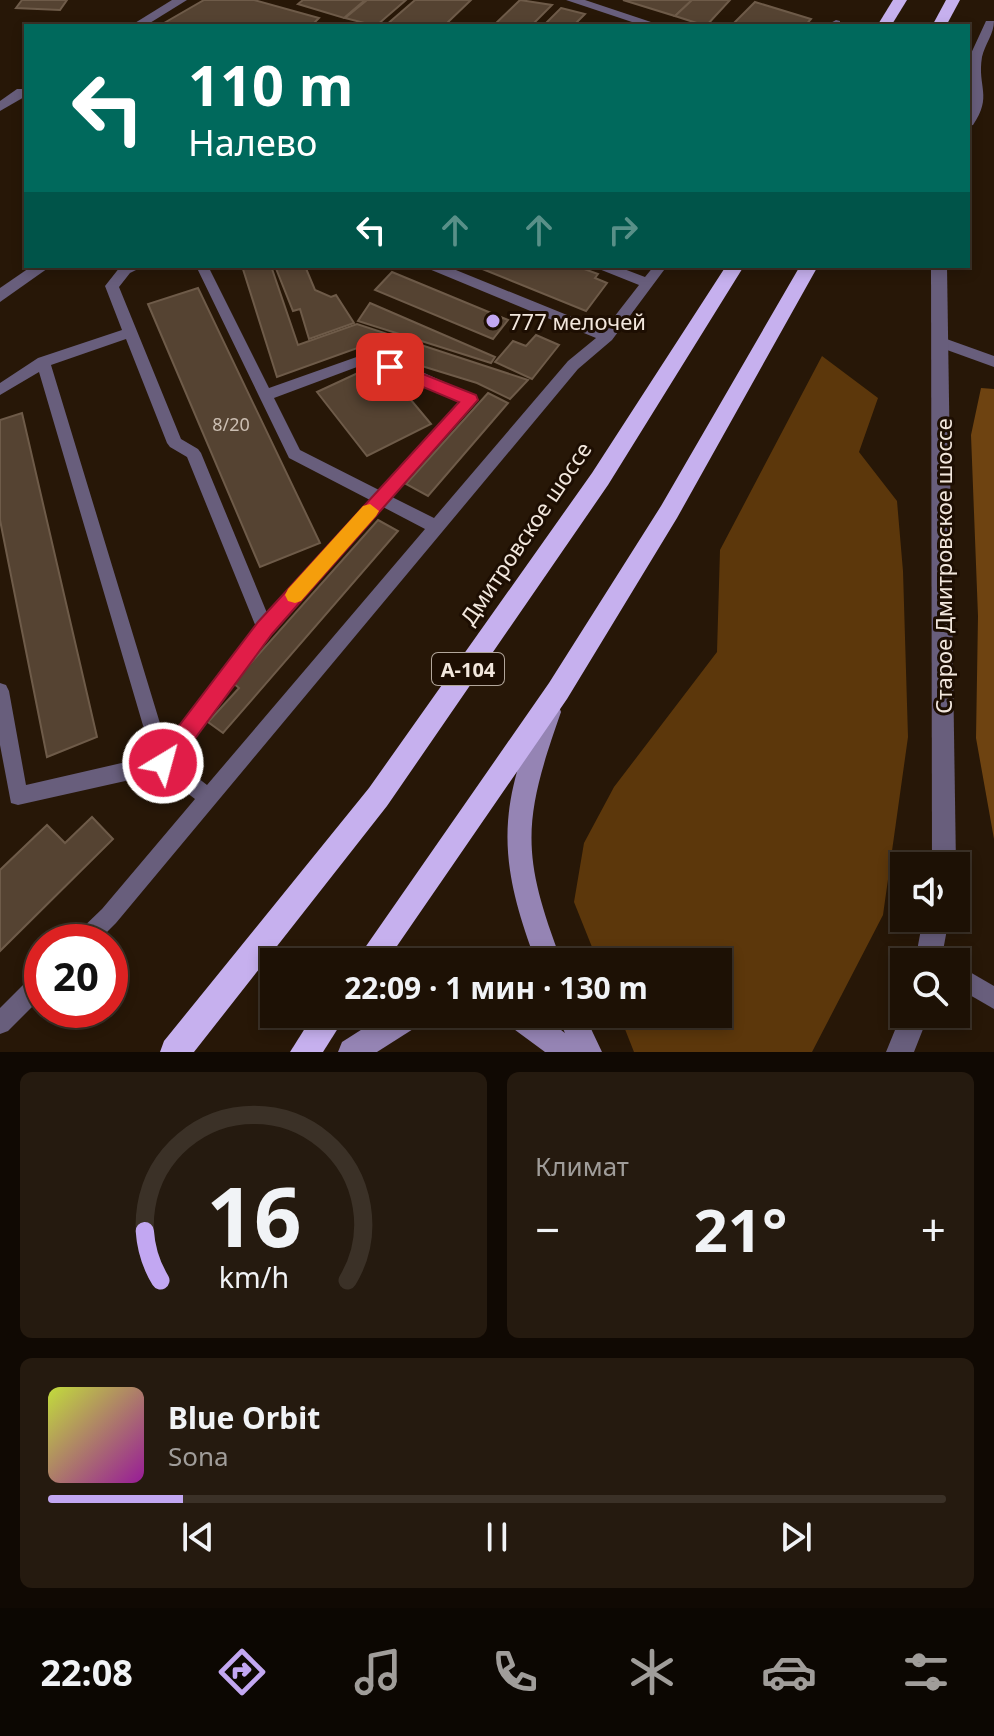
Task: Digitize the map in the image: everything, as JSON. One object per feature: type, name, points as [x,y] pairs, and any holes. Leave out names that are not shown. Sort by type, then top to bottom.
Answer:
[{"type":"highway","points":[[885,24],[900,0]]},
{"type":"highway","points":[[940,24],[954,3]]},
{"type":"highway","name":"Дмитровское шоссе","points":[[175,1052],[378,797],[600,479],[734,268]]},
{"type":"highway","points":[[379,948],[558,691],[669,512],[808,268]]},
{"type":"highway","points":[[305,1052],[322,1028]]},
{"type":"main road","points":[[544,948],[529,911],[518,859],[521,801],[558,691]]},
{"type":"main road","points":[[352,1052],[389,1028]]},
{"type":"main road","points":[[536,1028],[568,1052]]},
{"type":"main road","points":[[577,1028],[588,1052]]},
{"type":"street","points":[[139,24],[181,0]]},
{"type":"street","points":[[572,0],[650,24]]},
{"type":"street","points":[[970,120],[977,111],[980,99],[974,65],[978,48],[991,24]]},
{"type":"street","points":[[0,107],[24,91]]},
{"type":"street","points":[[0,296],[40,268]]},
{"type":"street","name":"Старое Дмитровское шоссе","points":[[939,268],[944,852]]},
{"type":"street","points":[[900,1052],[909,1028]]},
{"type":"lane","points":[[132,268],[125,270],[112,286],[175,443],[193,453],[265,628]]},
{"type":"lane","points":[[203,268],[294,454],[436,527]]},
{"type":"lane","points":[[439,268],[607,337]]},
{"type":"lane","points":[[609,268],[647,283]]},
{"type":"lane","points":[[101,924],[573,365],[607,337],[659,268]]},
{"type":"lane","points":[[0,390],[43,362],[130,332]]},
{"type":"lane","points":[[941,342],[994,362]]},
{"type":"lane","points":[[0,691],[18,796],[163,763],[265,628],[470,400],[415,375],[365,359],[265,395]]},
{"type":"lane","points":[[43,362],[163,763],[208,797]]},
{"type":"lane","points":[[970,983],[994,998]]},
{"type":"lane","points":[[0,1023],[24,1000]]},
{"type":"shaded area","points":[[822,356],[878,398],[859,452],[897,501],[903,571],[908,737],[883,915],[812,1052],[634,1052],[625,1028],[732,1028],[732,948],[592,948],[574,902],[584,843],[614,787],[717,652],[720,550]]},
{"type":"shaded area","points":[[981,388],[994,389],[994,839],[976,738],[978,616],[971,435]]},
{"type":"building","points":[[22,0],[67,0],[60,10],[16,8]]},
{"type":"building","points":[[204,0],[254,0],[319,18],[313,24],[162,24]]},
{"type":"building","points":[[303,0],[365,0],[344,18],[298,4]]},
{"type":"building","points":[[367,0],[406,0],[378,24],[345,18]]},
{"type":"building","points":[[415,0],[471,0],[446,24],[387,24]]},
{"type":"building","points":[[520,0],[552,5],[533,24],[495,24]]},
{"type":"building","points":[[623,0],[692,0],[675,16]]},
{"type":"building","points":[[692,0],[730,0],[708,24],[675,16]]},
{"type":"building","points":[[755,2],[811,19],[807,24],[733,24]]},
{"type":"building","points":[[561,8],[585,14],[575,24],[545,24]]},
{"type":"building","points":[[243,268],[272,268],[298,345],[357,324],[528,380],[510,399],[477,383],[360,347],[277,377]]},
{"type":"building","points":[[276,268],[306,268],[315,290],[331,297],[336,295],[354,323],[309,339],[300,309],[293,311]]},
{"type":"building","points":[[480,268],[582,268],[598,274],[595,278],[607,283],[586,311]]},
{"type":"building","points":[[392,272],[508,320],[493,339],[375,290]]},
{"type":"building","points":[[198,288],[320,543],[260,567],[148,304]]},
{"type":"building","points":[[370,303],[495,357],[491,363],[358,321]]},
{"type":"building","points":[[536,335],[559,345],[532,379],[495,362],[513,341],[526,346]]},
{"type":"building","points":[[360,372],[371,386],[391,376],[431,424],[367,456],[317,392]]},
{"type":"building","points":[[488,393],[508,403],[428,496],[406,484]]},
{"type":"building","points":[[22,413],[97,737],[47,757],[0,520],[0,420]]},
{"type":"building","points":[[378,520],[398,531],[223,733],[208,722],[239,688],[233,683]]},
{"type":"building","points":[[92,817],[113,839],[0,951],[0,870],[47,825],[65,843]]},
{"type":"slow traffic","points":[[295,595],[370,511]]},
{"type":"place","name":"777 мелочей","points":[[493,321]]},
{"type":"route","points":[[163,763],[265,628],[470,400],[390,367]]}]
